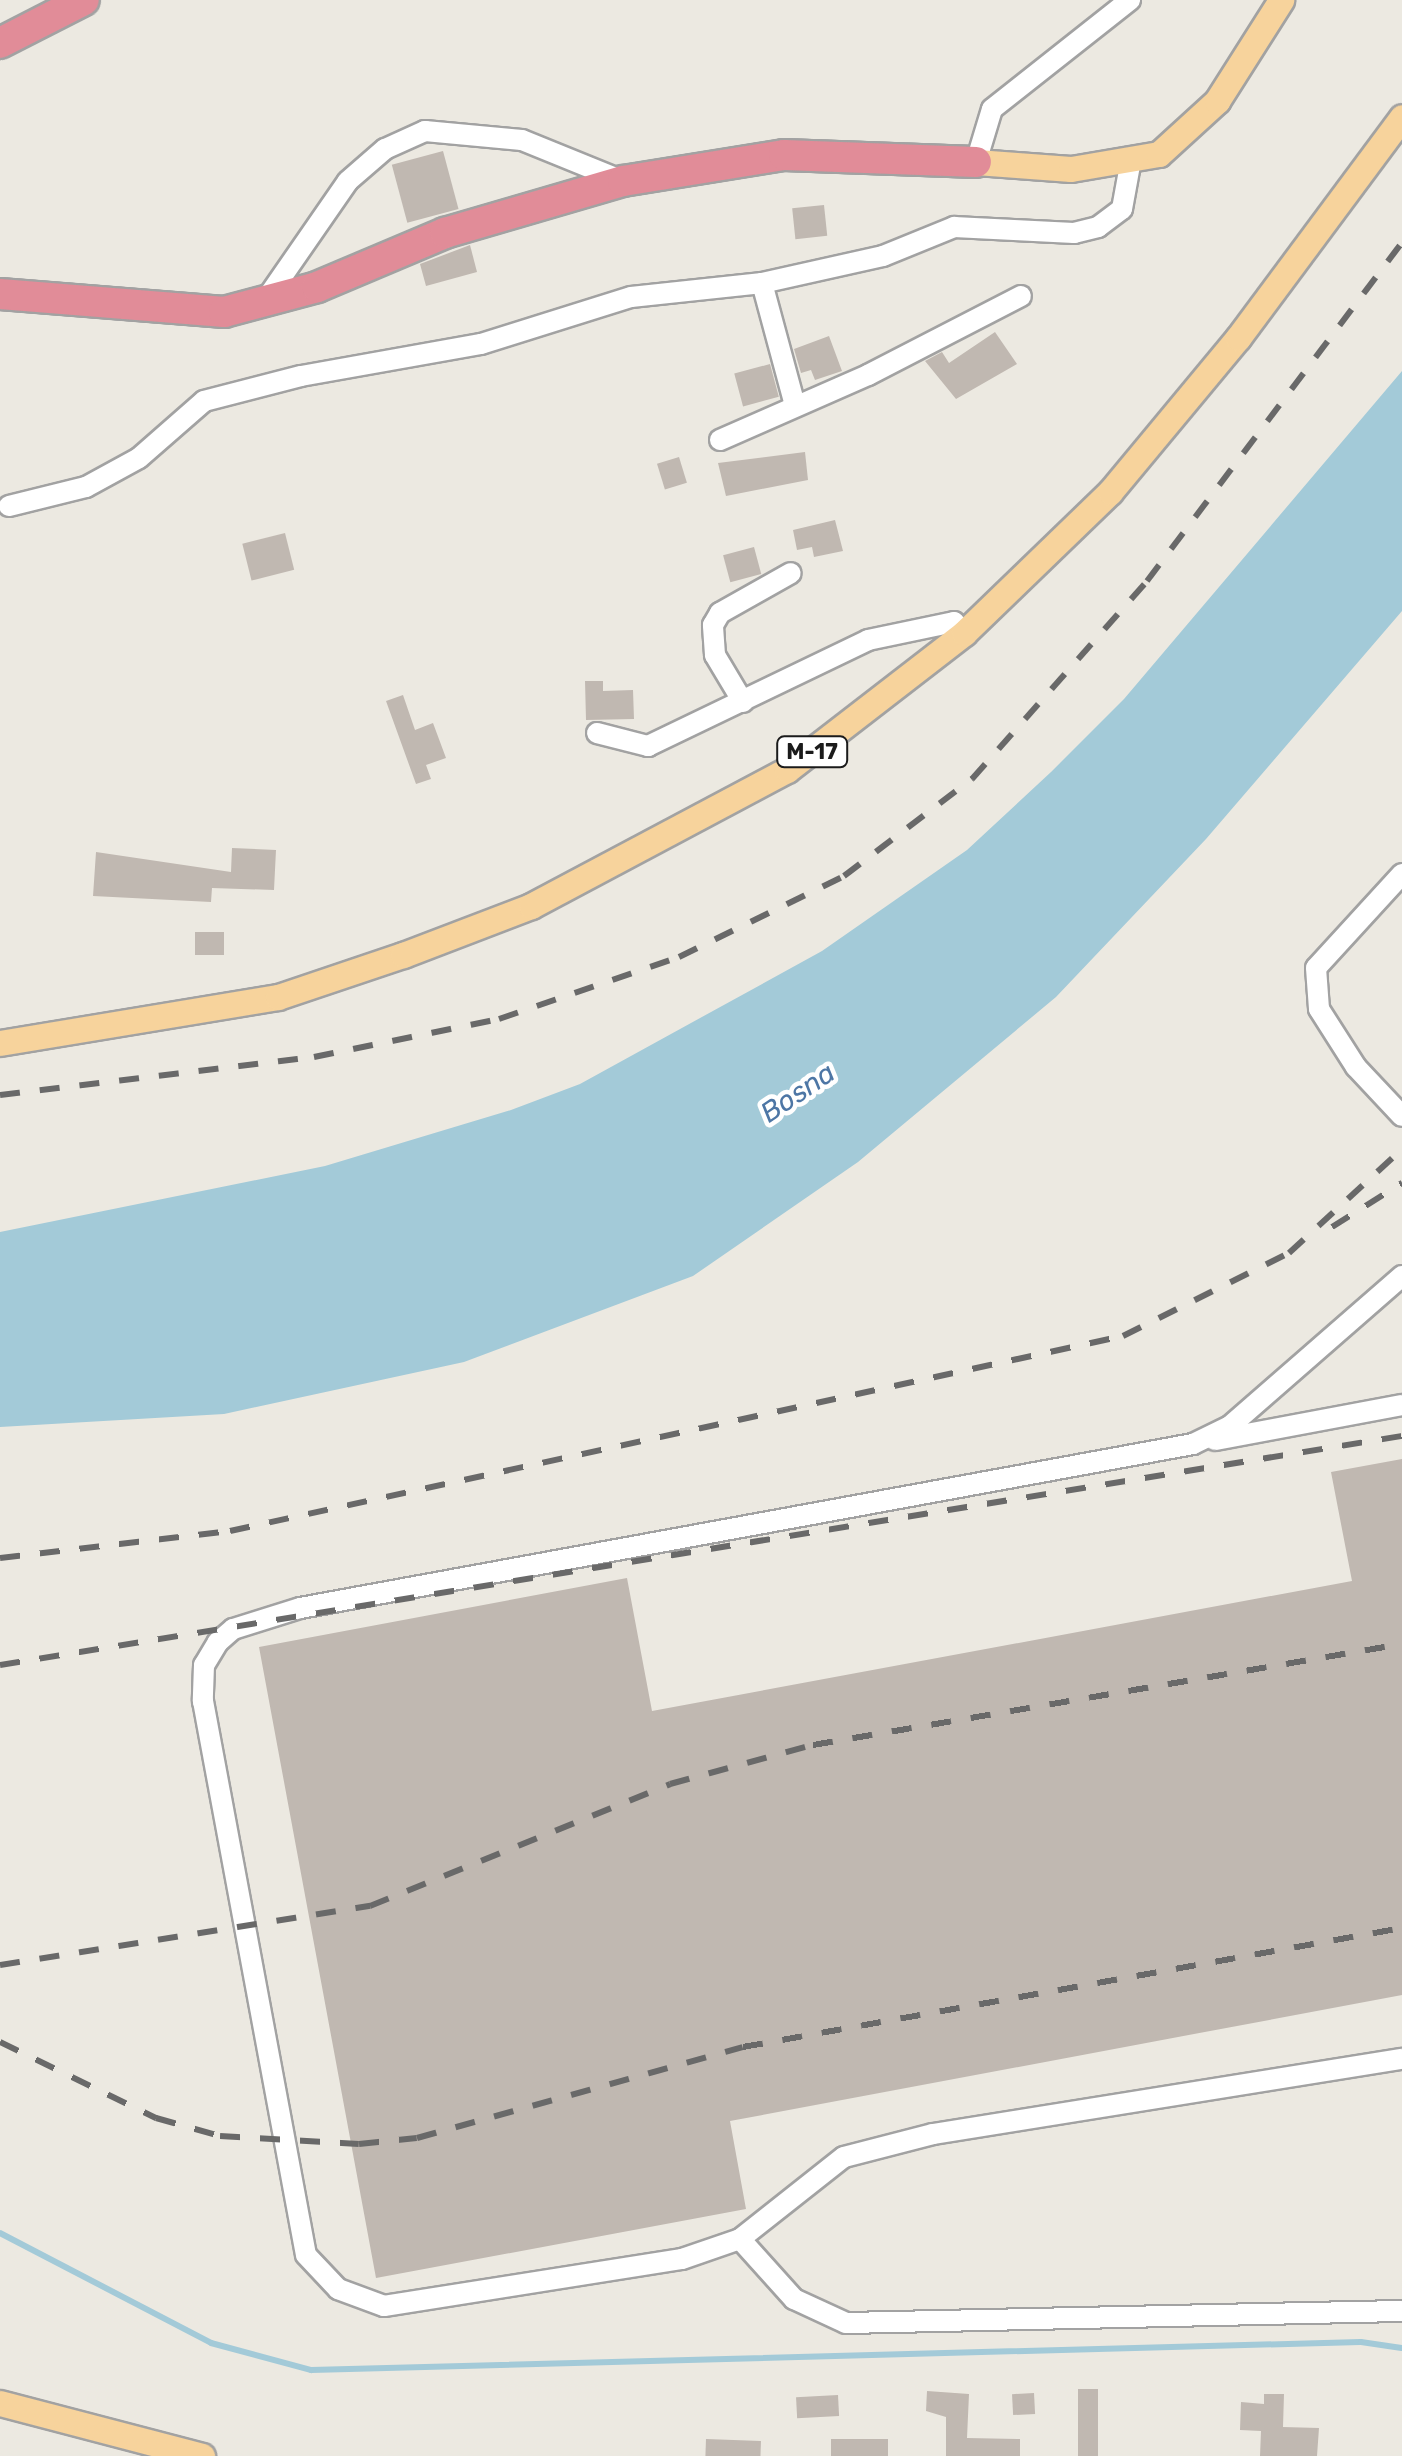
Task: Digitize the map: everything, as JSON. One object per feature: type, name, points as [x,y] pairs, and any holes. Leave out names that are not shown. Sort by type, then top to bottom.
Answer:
[{"type":"highway","points":[[4,43],[84,0]]},
{"type":"highway","points":[[0,294],[178,312],[260,306],[445,233],[624,181],[784,155],[976,162]]},
{"type":"main road","points":[[976,162],[1130,165],[1160,154],[1196,124],[1282,0]]},
{"type":"main road","name":"M-17","points":[[0,1042],[278,997],[530,906],[787,770],[964,633],[1110,492],[1238,338],[1402,117]]},
{"type":"main road","points":[[0,2403],[202,2456]]},
{"type":"street","points":[[976,162],[992,110],[1130,0]]},
{"type":"street","points":[[260,306],[348,180],[384,150],[425,131],[522,140],[624,181]]},
{"type":"street","points":[[9,506],[86,487],[139,458],[204,402],[380,357],[481,344],[630,296],[762,283],[882,256],[954,226],[1074,233],[1098,226],[1122,209],[1130,165]]},
{"type":"street","points":[[762,283],[795,404]]},
{"type":"street","points":[[720,440],[1020,296]]},
{"type":"street","points":[[743,702],[715,655],[713,625],[720,613],[791,574]]},
{"type":"street","points":[[597,733],[648,746],[868,640],[954,622],[964,633]]},
{"type":"street","points":[[1402,874],[1316,968],[1319,1009],[1356,1067],[1402,1116]]},
{"type":"street","points":[[1193,1444],[1230,1426],[1402,1276]]},
{"type":"street","points":[[1402,1404],[300,1608],[233,1629],[204,1665],[204,1700],[306,2255],[317,2272],[384,2306],[682,2258],[740,2239],[844,2157],[933,2134],[1402,2058]]},
{"type":"street","points":[[740,2239],[794,2299],[846,2323],[1402,2311]]},
{"type":"water","name":"Bosna","points":[[1402,371],[1402,611],[1206,839],[1056,997],[858,1162],[693,1276],[464,1362],[224,1414],[0,1427],[0,1232],[325,1166],[511,1110],[580,1084],[822,951],[967,850],[1124,699]]},
{"type":"building","points":[[443,151],[459,209],[407,223],[392,165]]},
{"type":"building","points":[[824,205],[827,236],[795,239],[792,208]]},
{"type":"building","points":[[470,245],[477,272],[426,286],[420,264]]},
{"type":"building","points":[[995,332],[1017,364],[956,399],[925,361],[942,352],[949,363]]},
{"type":"building","points":[[829,336],[842,371],[815,380],[811,370],[801,373],[794,349]]},
{"type":"building","points":[[770,364],[779,397],[743,406],[734,374]]},
{"type":"building","points":[[805,452],[808,480],[726,496],[718,463]]},
{"type":"building","points":[[679,457],[687,483],[665,490],[657,464]]},
{"type":"building","points":[[835,520],[843,551],[814,557],[812,547],[797,550],[793,530]]},
{"type":"building","points":[[285,533],[294,570],[252,581],[242,544]]},
{"type":"building","points":[[754,547],[761,574],[730,582],[723,555]]},
{"type":"building","points":[[585,681],[603,681],[603,691],[633,690],[634,719],[586,720]]},
{"type":"building","points":[[403,695],[415,730],[433,723],[446,758],[426,765],[431,779],[416,784],[386,701]]},
{"type":"building","points":[[232,848],[276,850],[274,890],[212,888],[211,902],[93,896],[96,852],[231,872]]},
{"type":"building","points":[[195,932],[224,932],[224,955],[195,955]]},
{"type":"building","points":[[1402,1459],[1402,1995],[730,2121],[746,2209],[376,2278],[259,1647],[627,1578],[652,1711],[1352,1581],[1331,1472]]},
{"type":"building","points":[[1078,2389],[1098,2389],[1098,2456],[1078,2456]]},
{"type":"building","points":[[927,2391],[969,2394],[967,2438],[1020,2439],[1020,2456],[946,2456],[946,2417],[926,2411]]},
{"type":"building","points":[[1034,2393],[1035,2414],[1013,2415],[1012,2394]]},
{"type":"building","points":[[1264,2394],[1284,2394],[1283,2427],[1319,2428],[1317,2456],[1260,2456],[1261,2431],[1240,2430],[1241,2402],[1264,2404]]},
{"type":"building","points":[[838,2395],[839,2416],[797,2418],[796,2397]]},
{"type":"building","points":[[706,2439],[761,2441],[760,2456],[705,2456]]},
{"type":"building","points":[[831,2439],[888,2439],[888,2456],[831,2456]]},
{"type":"waterway","points":[[0,2233],[211,2343],[311,2370],[1361,2342],[1402,2348]]},
{"type":"railway","points":[[0,1095],[314,1057],[499,1019],[679,957],[844,876],[972,779],[1147,581],[1402,243]]},
{"type":"railway","points":[[0,1558],[230,1531],[1123,1336],[1289,1253],[1402,1149]]},
{"type":"railway","points":[[1332,1227],[1402,1183]]},
{"type":"railway","points":[[0,1665],[1402,1436]]},
{"type":"railway","points":[[0,1965],[370,1906],[670,1784],[813,1745],[1402,1644]]},
{"type":"railway","points":[[0,2042],[156,2118],[220,2136],[359,2144],[417,2138],[743,2047],[1402,1928]]}]
